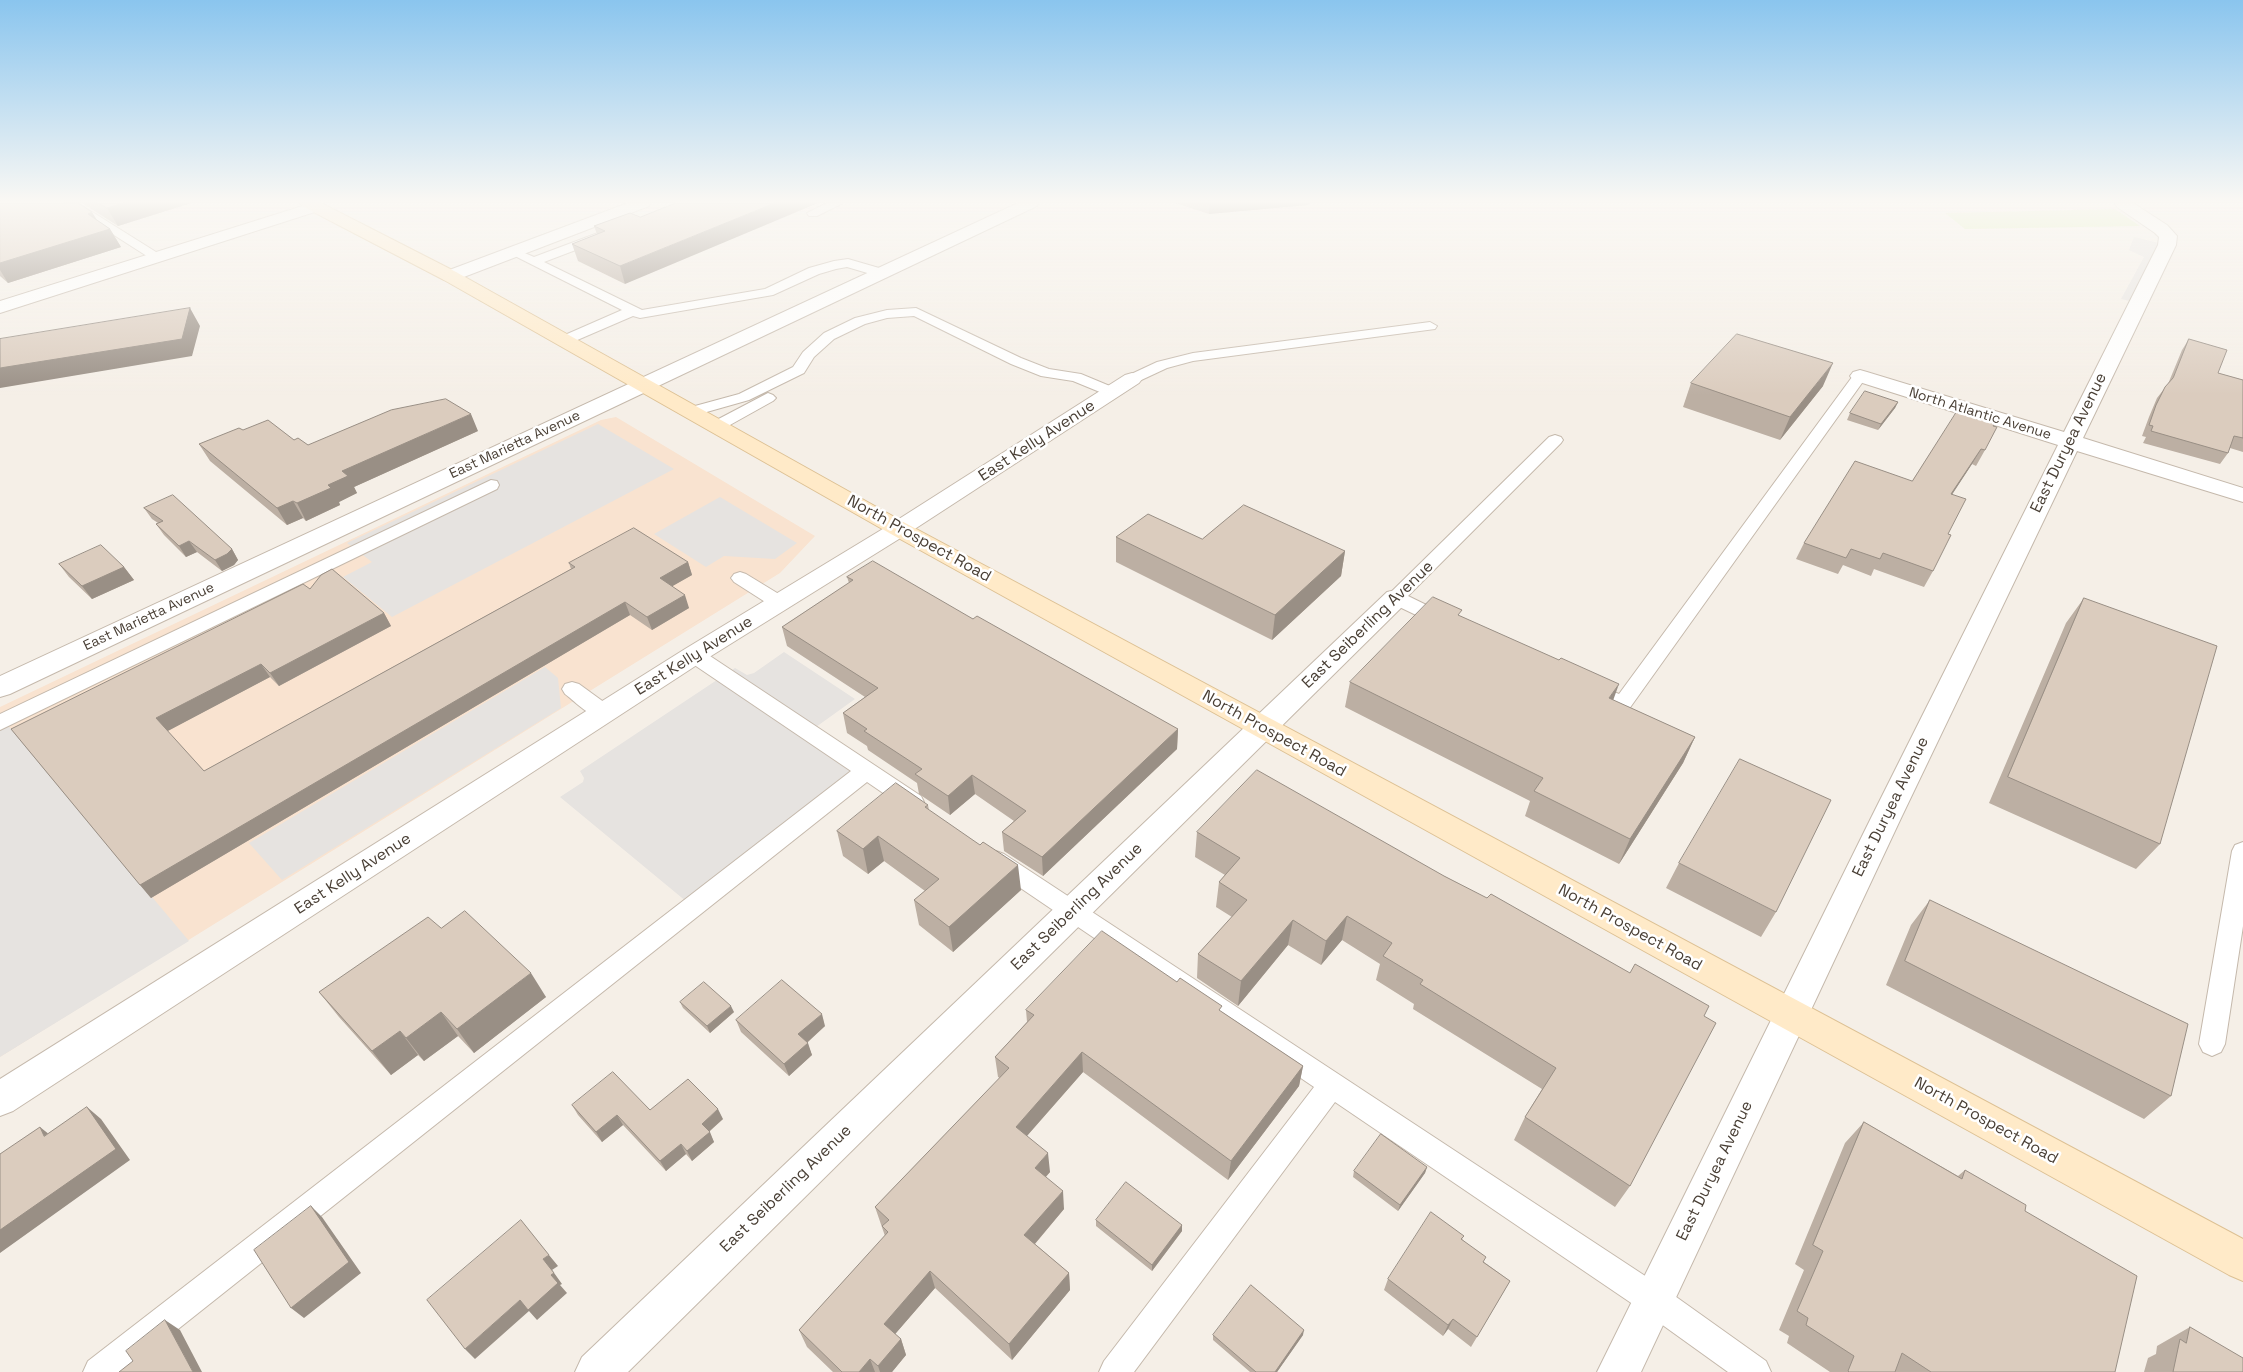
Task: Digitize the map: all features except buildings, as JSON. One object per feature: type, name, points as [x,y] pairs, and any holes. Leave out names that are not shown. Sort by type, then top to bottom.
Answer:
[{"type":"main road","name":"North Prospect Road","points":[[433,267],[715,427],[2243,1262]]},
{"type":"street","points":[[0,307],[126,267]]},
{"type":"street","points":[[450,276],[474,267]]},
{"type":"street","name":"East Marietta Avenue","points":[[0,687],[896,267]]},
{"type":"street","name":"East Duryea Avenue","points":[[1619,1372],[1791,1015],[2157,267]]},
{"type":"street","name":"North Atlantic Avenue","points":[[1860,376],[2243,495]]},
{"type":"street","name":"East Kelly Avenue","points":[[0,1099],[694,655],[780,603],[1122,386]]},
{"type":"street","name":"East Seiberling Avenue","points":[[597,1372],[1396,598]]},
{"type":"lane","points":[[543,267],[640,314],[657,313],[768,292],[827,267]]},
{"type":"lane","points":[[860,267],[881,274]]},
{"type":"lane","points":[[563,341],[632,311]]},
{"type":"lane","points":[[715,427],[805,373],[808,355],[829,336],[860,321],[887,314],[999,363],[1016,361],[1046,373],[1122,386]]},
{"type":"lane","name":"East Kelly Avenue","points":[[1122,386],[1152,368],[1193,357],[1430,326]]},
{"type":"lane","points":[[689,412],[744,397],[805,373]]},
{"type":"lane","points":[[1586,687],[1622,704],[1860,376]]},
{"type":"lane","name":"East Seiberling Avenue","points":[[1396,598],[1556,440]]},
{"type":"lane","points":[[0,723],[491,485],[467,468]]},
{"type":"lane","points":[[740,578],[780,603]]},
{"type":"lane","points":[[1396,598],[1459,628]]},
{"type":"lane","points":[[694,655],[932,816]]},
{"type":"lane","points":[[572,689],[605,713]]},
{"type":"lane","points":[[99,1372],[866,771]]},
{"type":"lane","points":[[982,849],[1654,1300],[1755,1372]]},
{"type":"lane","points":[[2212,1044],[2243,851]]},
{"type":"lane","points":[[1115,1372],[1332,1085]]},
{"type":"shaded area","points":[[2139,267],[2156,267],[2138,303],[2121,299]]},
{"type":"shaded area","points":[[616,417],[815,536],[780,573],[0,1057],[0,707],[601,420]]},
{"type":"shaded area","points":[[598,424],[674,469],[392,617],[343,577],[372,562],[347,543]]},
{"type":"shaded area","points":[[720,497],[797,543],[775,559],[724,556],[706,567],[654,534]]},
{"type":"shaded area","points":[[784,652],[855,699],[809,732],[866,771],[693,907],[560,797],[583,782],[584,778],[580,771],[735,668],[747,675],[754,673]]},
{"type":"shaded area","points":[[545,667],[558,678],[561,708],[282,880],[249,843]]},
{"type":"shaded area","points":[[0,716],[189,941],[0,1057]]}]
